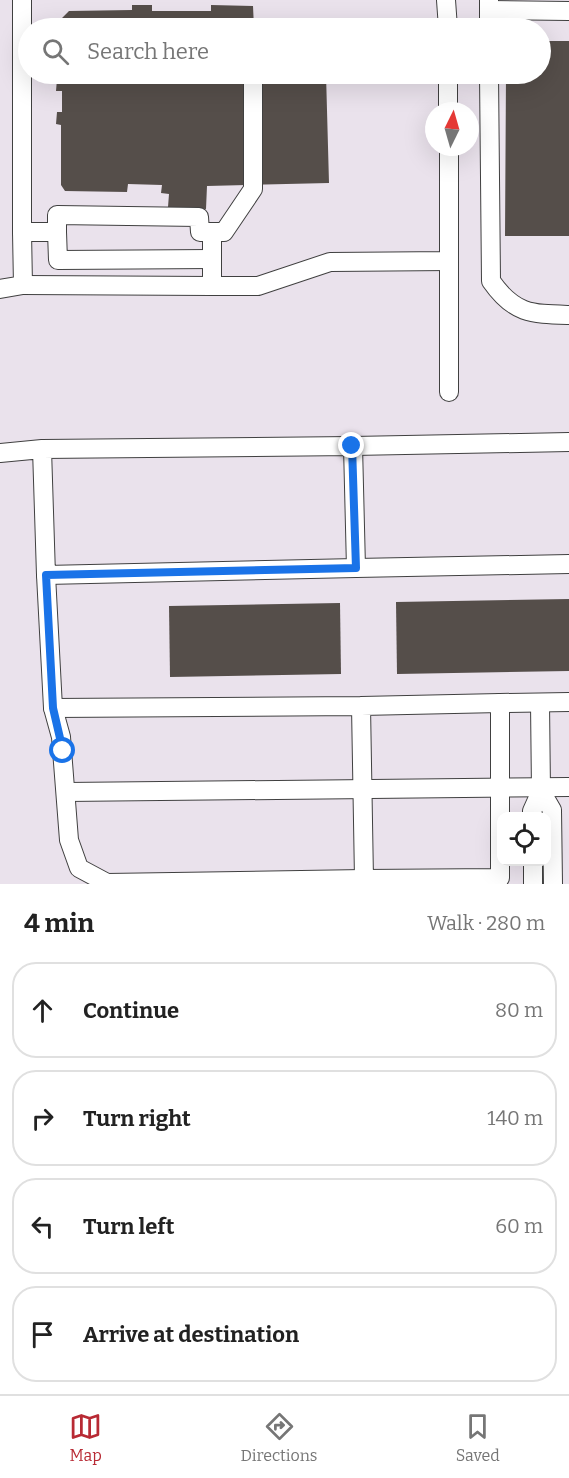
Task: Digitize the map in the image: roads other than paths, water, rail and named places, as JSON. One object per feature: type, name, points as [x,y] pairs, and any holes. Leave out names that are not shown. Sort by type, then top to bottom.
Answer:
[{"type":"lane","points":[[22,0],[22,18]]},
{"type":"lane","points":[[446,0],[447,18]]},
{"type":"lane","points":[[489,13],[569,11]]},
{"type":"lane","points":[[22,84],[23,285]]},
{"type":"lane","points":[[212,259],[58,260],[57,215],[199,217],[200,232],[224,232],[253,189],[253,84]]},
{"type":"lane","points":[[448,84],[448,102]]},
{"type":"lane","points":[[489,84],[491,281],[510,304],[524,311],[569,315]]},
{"type":"lane","points":[[448,156],[449,392]]},
{"type":"lane","points":[[22,232],[57,232]]},
{"type":"lane","points":[[212,232],[212,286]]},
{"type":"lane","points":[[0,288],[23,285],[258,286],[330,262],[449,261]]},
{"type":"lane","points":[[0,453],[42,449],[569,442]]},
{"type":"lane","points":[[352,446],[356,568]]},
{"type":"lane","points":[[42,449],[53,708],[61,737],[69,840],[79,868],[107,883],[500,878],[500,703]]},
{"type":"lane","points":[[46,575],[569,564]]},
{"type":"lane","points":[[53,708],[569,702]]},
{"type":"lane","points":[[532,812],[541,789],[540,703]]},
{"type":"lane","points":[[361,706],[364,879]]},
{"type":"lane","points":[[66,792],[500,787],[541,789],[569,786]]},
{"type":"lane","points":[[541,789],[552,810],[553,884]]},
{"type":"lane","points":[[533,866],[533,884]]}]
